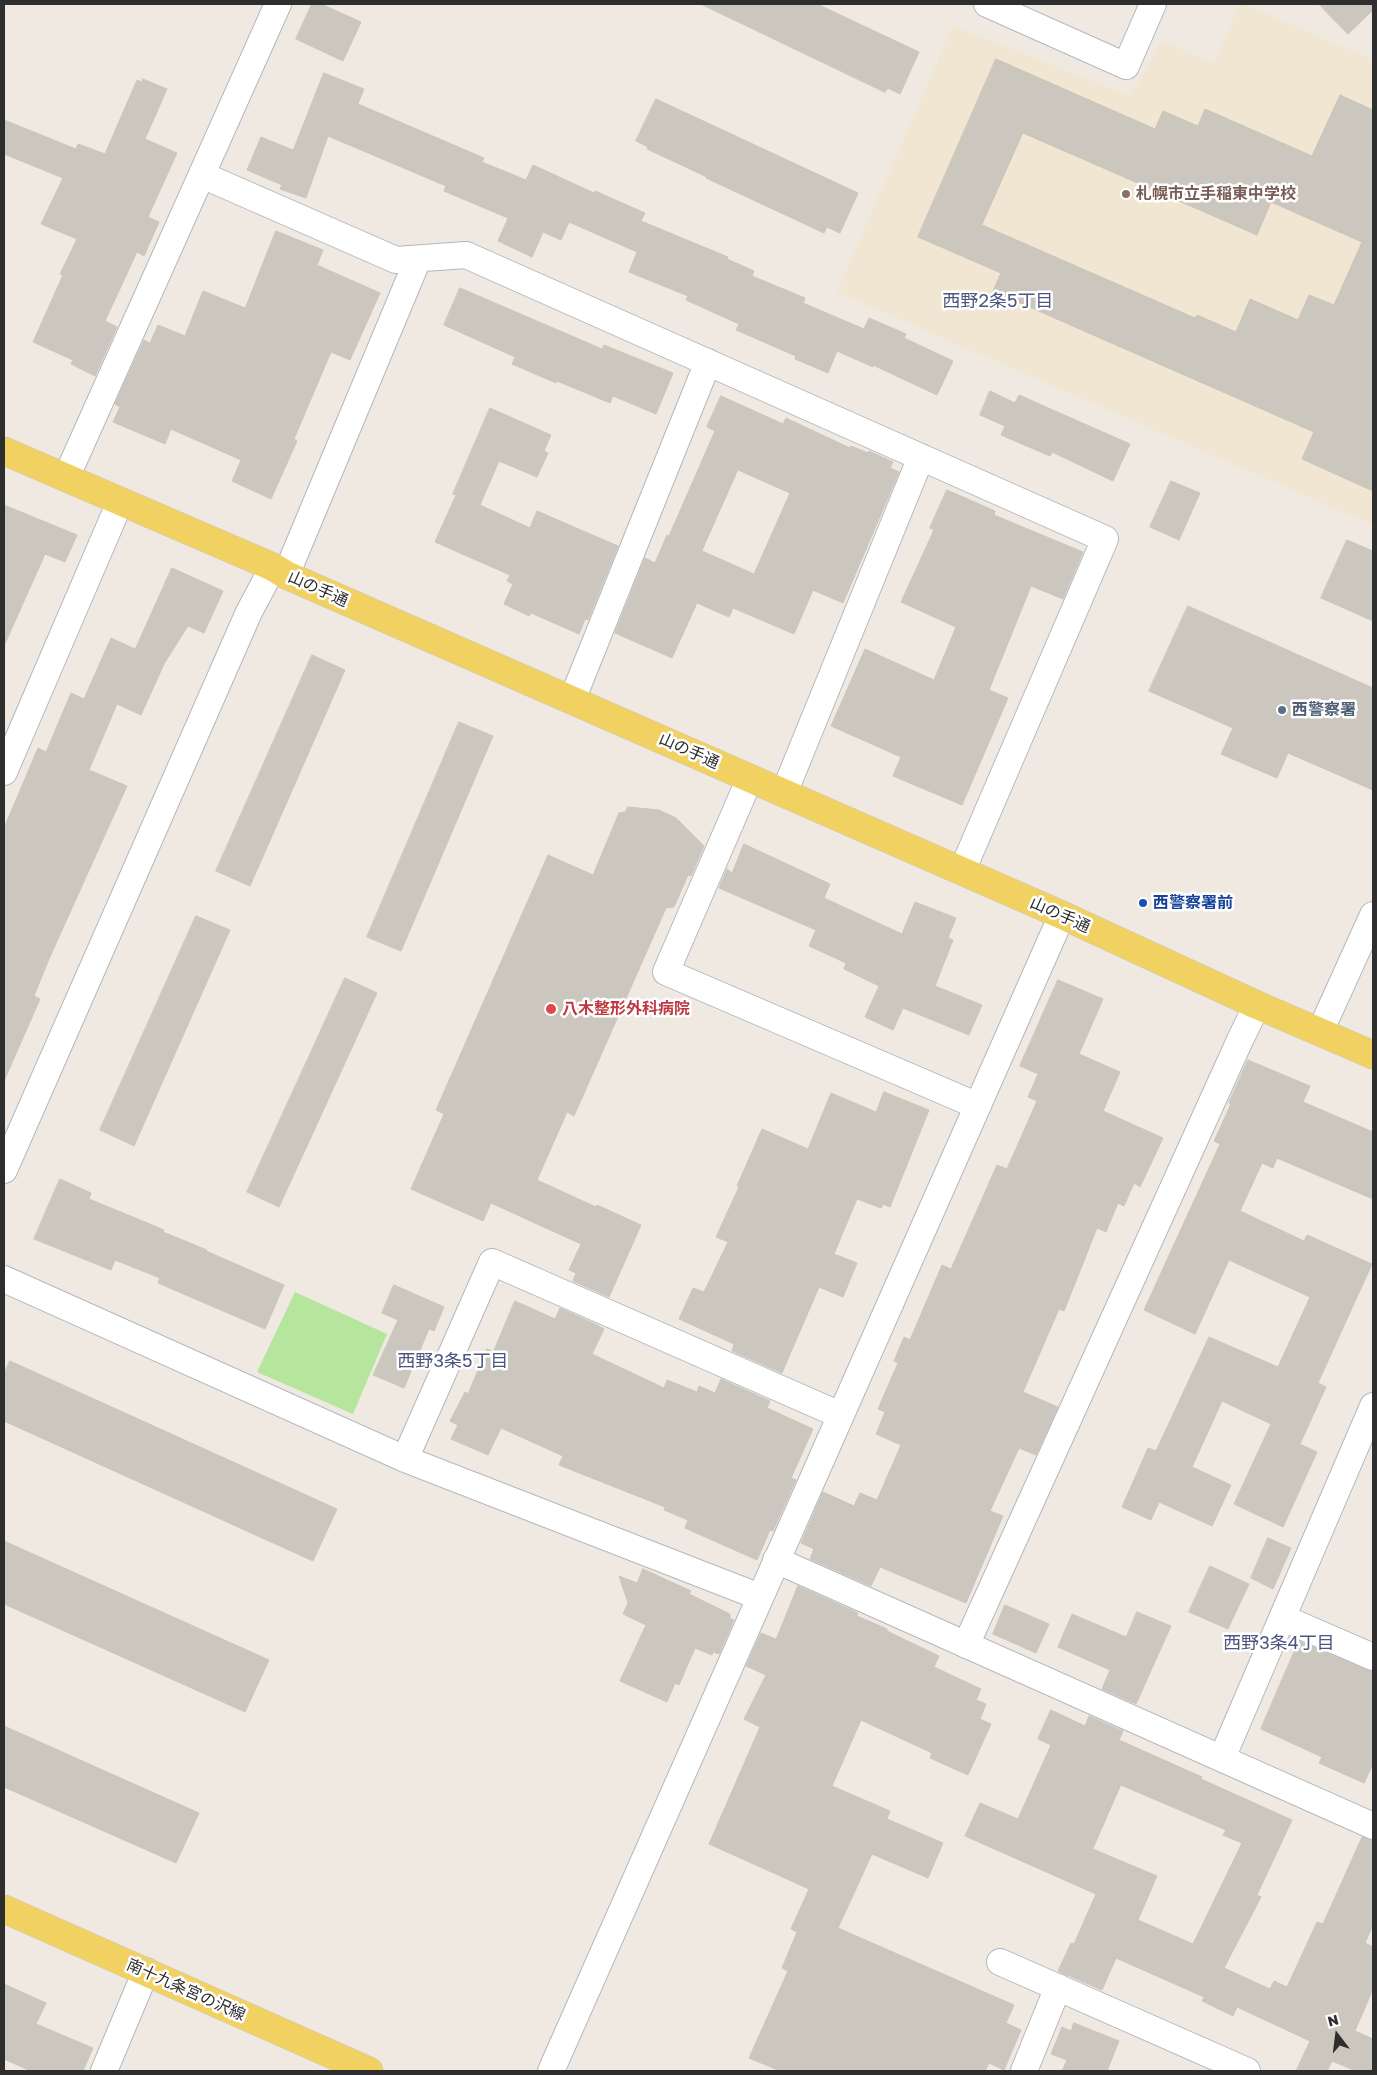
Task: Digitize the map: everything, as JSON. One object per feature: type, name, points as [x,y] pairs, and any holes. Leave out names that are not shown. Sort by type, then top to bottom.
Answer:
[{"type":"main road","name":"山の手通","points":[[4,451],[1062,915],[1258,1005],[1373,1055]]},
{"type":"main road","name":"南十九条宮の沢線","points":[[4,1909],[369,2071]]},
{"type":"street","points":[[66,478],[278,4]]},
{"type":"street","points":[[986,4],[1126,66],[1153,4]]},
{"type":"street","points":[[202,175],[396,260],[466,255],[1105,539],[962,871]]},
{"type":"street","points":[[4,1170],[245,622],[280,571],[418,259]]},
{"type":"street","points":[[572,700],[708,362]]},
{"type":"street","points":[[784,793],[921,457]]},
{"type":"street","points":[[7,758],[120,502]]},
{"type":"street","points":[[750,778],[666,972],[978,1106]]},
{"type":"street","points":[[551,2071],[1062,915]]},
{"type":"street","points":[[1320,1032],[1373,915]]},
{"type":"street","points":[[966,1645],[1232,1058],[1258,1005]]},
{"type":"street","points":[[405,1459],[492,1262],[840,1415]]},
{"type":"street","points":[[4,1279],[405,1459],[760,1598]]},
{"type":"street","points":[[1222,1758],[1373,1406]]},
{"type":"street","points":[[776,1560],[1373,1826]]},
{"type":"street","points":[[1283,1618],[1373,1656]]},
{"type":"street","points":[[1000,1962],[1247,2071]]},
{"type":"street","points":[[104,2071],[146,1972]]},
{"type":"street","points":[[1024,2071],[1058,1987]]},
{"type":"shaded area","name":"札幌市立手稲東中学校","points":[[1240,4],[1244,4],[1373,60],[1373,525],[837,292],[953,26],[1131,96],[1162,40],[1214,64]]},
{"type":"green space","points":[[295,1292],[387,1334],[353,1414],[257,1372]]},
{"type":"building","points":[[312,4],[321,4],[361,22],[343,61],[296,39]]},
{"type":"building","points":[[701,4],[817,4],[919,52],[900,94],[888,88],[885,92]]},
{"type":"building","points":[[1319,4],[1373,4],[1373,10],[1348,34]]},
{"type":"building","points":[[996,59],[1155,129],[1163,111],[1198,126],[1205,109],[1312,156],[1340,95],[1373,110],[1373,491],[1302,459],[1314,432],[993,291],[1001,273],[918,237]],"holes":[[[1023,133],[1257,235],[1271,202],[1362,242],[1334,305],[1309,295],[1298,320],[1250,299],[1236,332],[1197,315],[1195,318],[982,225]]]},
{"type":"building","points":[[324,73],[364,89],[358,104],[484,158],[482,162],[526,180],[533,165],[594,193],[595,191],[645,213],[641,221],[728,257],[727,259],[754,271],[752,276],[805,298],[803,303],[864,329],[869,318],[906,334],[904,338],[953,361],[937,395],[873,365],[873,367],[837,351],[828,373],[795,359],[796,356],[736,330],[739,324],[686,300],[688,296],[629,272],[637,252],[569,222],[561,240],[543,232],[532,257],[498,241],[508,218],[444,191],[446,186],[328,136],[306,198],[280,189],[282,185],[247,170],[261,137],[293,150]]},
{"type":"building","points":[[143,79],[167,89],[145,139],[177,153],[148,217],[159,222],[144,256],[137,252],[105,321],[117,327],[95,376],[71,364],[73,360],[33,342],[63,275],[60,274],[77,239],[41,224],[63,178],[4,154],[4,120],[76,149],[78,144],[105,154],[137,80],[142,82]]},
{"type":"building","points":[[656,99],[858,193],[840,233],[827,227],[824,233],[706,178],[647,149],[648,147],[636,141]]},
{"type":"building","points":[[276,231],[323,250],[317,265],[380,293],[350,360],[331,352],[294,439],[297,441],[271,499],[232,481],[241,460],[171,429],[165,444],[113,422],[120,407],[115,404],[144,340],[150,343],[158,325],[185,336],[203,291],[245,308]]},
{"type":"building","points":[[460,288],[602,349],[604,345],[673,373],[656,414],[613,396],[610,403],[557,381],[556,383],[512,364],[515,357],[444,325]]},
{"type":"building","points":[[990,391],[1015,403],[1019,395],[1130,444],[1113,481],[1052,452],[1050,456],[1001,435],[1005,426],[980,415]]},
{"type":"building","points":[[721,396],[783,424],[786,418],[850,448],[851,446],[868,453],[869,451],[893,462],[890,468],[899,472],[843,603],[813,590],[794,634],[733,608],[729,617],[697,603],[672,658],[615,633],[645,558],[655,563],[667,535],[669,536],[715,431],[707,427]],"holes":[[[738,470],[790,493],[754,574],[702,551]]]},
{"type":"building","points":[[490,408],[551,435],[544,451],[548,453],[537,477],[499,461],[480,505],[530,528],[537,511],[618,546],[588,620],[585,619],[579,634],[531,613],[529,616],[504,604],[513,584],[507,581],[510,575],[435,542],[456,495],[453,494]]},
{"type":"building","points":[[1171,481],[1200,493],[1179,540],[1150,527]]},
{"type":"building","points":[[947,490],[995,511],[994,515],[1083,552],[1063,599],[1031,586],[989,690],[1008,698],[962,805],[893,776],[901,757],[831,726],[865,649],[934,680],[956,627],[901,602],[934,530],[930,528]]},
{"type":"building","points":[[4,505],[77,535],[65,562],[45,554],[4,646]]},
{"type":"building","points":[[1347,540],[1373,551],[1373,621],[1321,598]]},
{"type":"building","points":[[172,568],[223,591],[204,633],[188,626],[164,664],[141,715],[117,704],[89,770],[127,786],[49,959],[34,996],[40,999],[4,1081],[4,828],[38,748],[46,752],[71,693],[84,699],[111,638],[135,649]]},
{"type":"building","name":"西警察署","points":[[1188,606],[1373,688],[1373,790],[1288,753],[1277,778],[1221,754],[1233,728],[1149,691]]},
{"type":"building","points":[[312,655],[345,670],[250,886],[216,871]]},
{"type":"building","points":[[459,722],[493,736],[401,951],[367,937]]},
{"type":"building","name":"八木整形外科病院","points":[[628,807],[659,810],[676,818],[704,846],[691,876],[688,875],[674,907],[666,908],[574,1116],[567,1112],[537,1180],[641,1225],[609,1297],[573,1281],[576,1273],[569,1270],[581,1244],[491,1203],[483,1221],[411,1189],[444,1114],[436,1110],[548,855],[593,875],[619,813],[625,812]]},
{"type":"building","points":[[744,844],[830,884],[824,898],[902,934],[915,902],[956,918],[948,938],[953,940],[935,986],[982,1005],[969,1035],[903,1008],[893,1030],[865,1017],[879,986],[844,969],[846,963],[809,946],[816,930],[719,888],[727,869],[732,873]]},
{"type":"building","points":[[196,916],[230,930],[134,1146],[100,1130]]},
{"type":"building","points":[[345,978],[377,993],[279,1207],[247,1192]]},
{"type":"building","points":[[1058,980],[1103,999],[1079,1054],[1120,1072],[1103,1111],[1163,1138],[1140,1187],[1134,1183],[1124,1206],[1118,1203],[1106,1232],[1097,1228],[1064,1311],[1059,1309],[1023,1392],[1058,1407],[1036,1455],[1019,1448],[990,1511],[1003,1516],[966,1603],[880,1567],[871,1586],[810,1559],[814,1549],[801,1543],[823,1492],[854,1506],[860,1493],[877,1500],[901,1445],[876,1434],[885,1412],[878,1409],[898,1363],[894,1361],[904,1337],[910,1340],[942,1265],[951,1269],[997,1165],[1007,1169],[1037,1101],[1028,1097],[1038,1074],[1020,1066]]},
{"type":"building","points":[[1248,1060],[1310,1086],[1303,1102],[1373,1132],[1373,1199],[1277,1158],[1273,1168],[1262,1163],[1240,1211],[1304,1241],[1307,1235],[1372,1264],[1318,1383],[1326,1387],[1300,1444],[1317,1452],[1283,1527],[1234,1504],[1271,1424],[1222,1401],[1192,1467],[1231,1485],[1212,1526],[1159,1502],[1151,1520],[1122,1507],[1148,1448],[1156,1451],[1209,1337],[1278,1367],[1310,1297],[1229,1260],[1195,1334],[1144,1310],[1220,1144],[1214,1141]]},
{"type":"building","points":[[884,1092],[929,1110],[890,1207],[883,1204],[881,1208],[857,1199],[834,1254],[857,1263],[843,1297],[819,1287],[782,1373],[732,1351],[734,1344],[679,1319],[693,1288],[704,1292],[728,1242],[716,1237],[739,1187],[737,1186],[762,1129],[808,1149],[831,1093],[876,1112]]},
{"type":"building","points":[[60,1179],[91,1193],[89,1199],[164,1230],[163,1232],[284,1285],[265,1329],[158,1283],[160,1278],[115,1260],[111,1270],[34,1239]]},
{"type":"building","points":[[394,1285],[444,1307],[434,1331],[429,1329],[404,1388],[373,1375],[398,1320],[382,1313]]},
{"type":"building","points":[[515,1301],[555,1319],[560,1308],[604,1329],[592,1354],[664,1388],[667,1380],[697,1392],[699,1386],[715,1393],[721,1379],[770,1401],[767,1408],[813,1429],[791,1478],[796,1480],[773,1531],[770,1530],[757,1560],[685,1528],[688,1520],[664,1510],[665,1507],[559,1465],[563,1456],[501,1428],[488,1455],[451,1439],[458,1425],[450,1421],[465,1392],[468,1394],[487,1349],[493,1352]]},
{"type":"building","points":[[10,1361],[337,1509],[313,1561],[4,1421],[4,1374]]},
{"type":"building","points":[[1268,1538],[1291,1548],[1273,1589],[1251,1578]]},
{"type":"building","points":[[4,1541],[269,1660],[245,1712],[4,1604]]},
{"type":"building","points":[[1210,1566],[1249,1584],[1228,1629],[1189,1612]]},
{"type":"building","points":[[643,1569],[691,1591],[689,1594],[730,1614],[730,1619],[734,1620],[719,1654],[713,1652],[712,1655],[695,1648],[679,1685],[675,1683],[667,1702],[620,1681],[646,1625],[623,1614],[628,1603],[619,1576],[637,1583]]},
{"type":"building","points":[[798,1586],[858,1613],[857,1616],[939,1656],[934,1667],[981,1689],[976,1700],[986,1704],[980,1719],[991,1724],[968,1775],[930,1758],[932,1753],[861,1720],[832,1786],[890,1811],[887,1819],[943,1843],[928,1878],[872,1854],[838,1928],[1014,2005],[1006,2023],[1021,2030],[1004,2070],[989,2063],[985,2071],[780,2071],[749,2058],[788,1971],[782,1968],[797,1932],[791,1929],[809,1889],[709,1844],[760,1727],[744,1719],[766,1675],[746,1666],[761,1633],[776,1639]]},
{"type":"building","points":[[1005,1605],[1049,1624],[1036,1653],[993,1634]]},
{"type":"building","points":[[1137,1612],[1171,1626],[1136,1704],[1102,1689],[1110,1670],[1058,1647],[1072,1614],[1126,1637]]},
{"type":"building","points":[[1299,1641],[1373,1672],[1373,1764],[1364,1783],[1319,1763],[1322,1757],[1261,1729]]},
{"type":"building","points":[[1051,1710],[1085,1726],[1089,1716],[1123,1731],[1119,1740],[1292,1820],[1257,1895],[1261,1897],[1224,1968],[1270,1989],[1274,1981],[1287,1987],[1317,1922],[1323,1924],[1362,1837],[1373,1841],[1373,1925],[1365,1943],[1373,1947],[1373,1989],[1355,2031],[1373,2039],[1373,2071],[1356,2071],[1332,2061],[1327,2071],[1296,2071],[1310,2041],[1237,2007],[1233,2016],[1202,2001],[1204,1997],[1116,1958],[1102,1990],[1058,1971],[1071,1943],[1074,1944],[1096,1894],[965,1836],[980,1803],[1018,1819],[1051,1745],[1038,1739]],"holes":[[[1121,1785],[1226,1830],[1223,1835],[1242,1843],[1193,1944],[1138,1920],[1157,1876],[1093,1849]]]},
{"type":"building","points":[[4,1726],[199,1813],[176,1863],[4,1787]]},
{"type":"building","points":[[4,1984],[46,2003],[36,2024],[93,2048],[83,2071],[31,2071],[4,2059]]},
{"type":"building","points":[[1074,2023],[1119,2041],[1107,2071],[1062,2071],[1067,2060],[1051,2054],[1062,2027],[1071,2031]]},
{"type":"place","name":"札幌市立手稲東中学校","points":[[1126,194]]},
{"type":"place","name":"西警察署","points":[[1282,710]]},
{"type":"place","name":"西警察署前","points":[[1143,903]]},
{"type":"place","name":"八木整形外科病院","points":[[551,1009]]},
{"type":"district","name":"西野2条5丁目","points":[[998,301]]},
{"type":"district","name":"西野3条5丁目","points":[[453,1361]]},
{"type":"district","name":"西野3条4丁目","points":[[1279,1643]]}]
